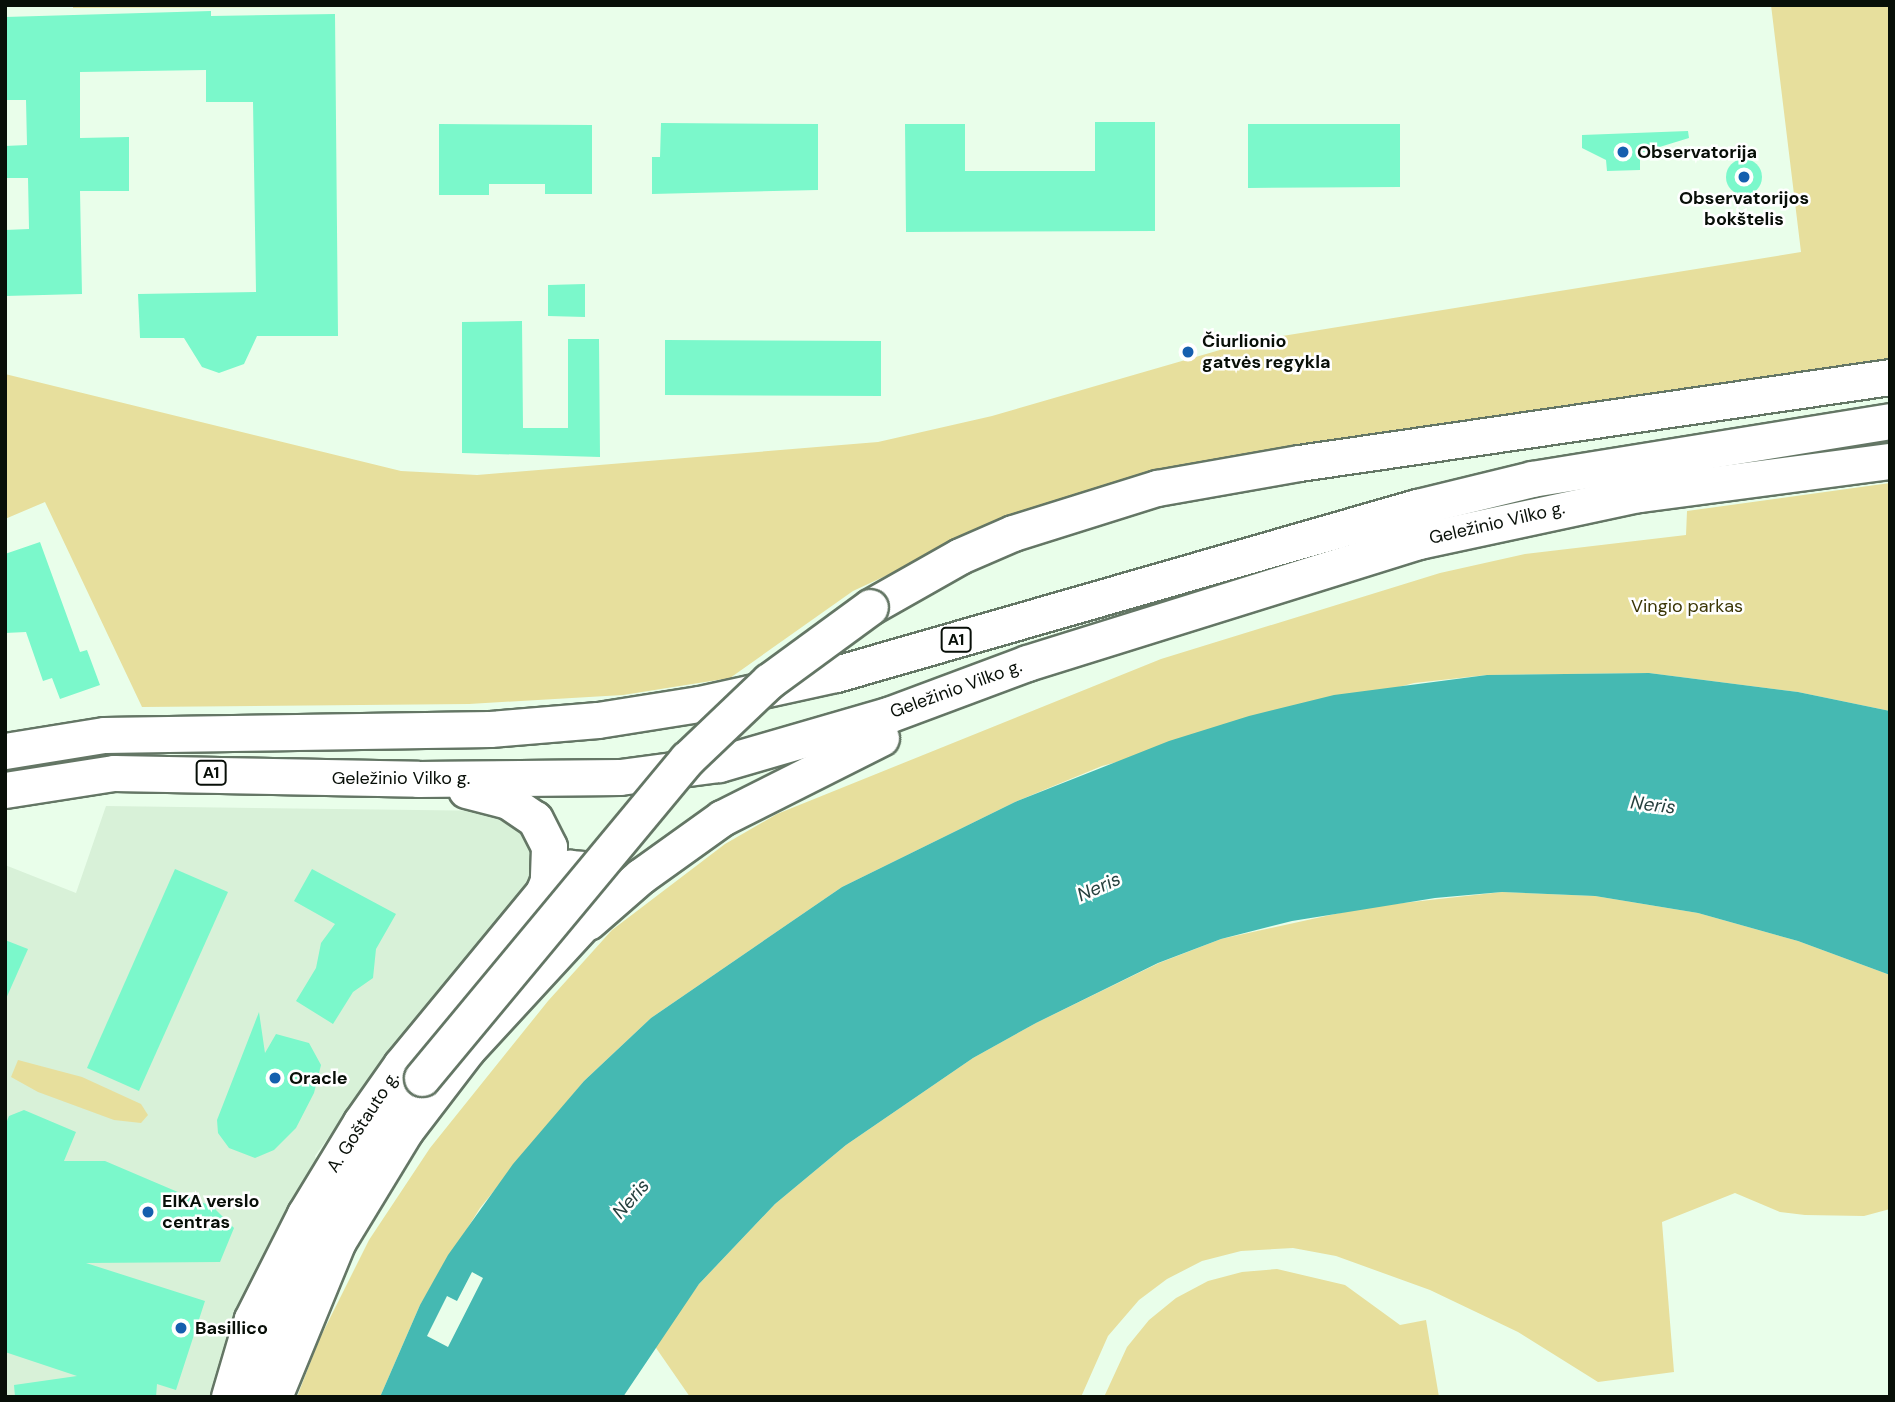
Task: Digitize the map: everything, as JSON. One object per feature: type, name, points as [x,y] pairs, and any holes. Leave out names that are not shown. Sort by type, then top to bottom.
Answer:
[{"type":"highway","points":[[245,1397],[333,1210],[365,1154],[422,1078],[687,760],[769,681],[870,607],[960,556],[1013,533],[1157,488],[1299,463],[1890,377]]},
{"type":"highway","name":"Geležinio Vilko g.","points":[[5,751],[104,735],[490,729],[598,720],[699,704],[836,674],[1417,507],[1532,479],[1890,421]]},
{"type":"highway","name":"Geležinio Vilko g.","points":[[5,790],[114,773],[418,779],[620,777],[719,764],[888,715],[1027,663],[1419,541],[1532,514],[1639,494],[1890,461]]},
{"type":"highway","points":[[588,922],[641,876],[722,818],[831,759],[910,726],[1027,663]]},
{"type":"highway","points":[[418,779],[508,801],[535,819],[550,847],[548,878]]},
{"type":"main road","points":[[275,1397],[340,1242],[407,1132],[469,1051],[588,922],[598,899],[595,876],[584,868],[570,867],[548,878]]},
{"type":"main road","name":"A. Goštauto g.","points":[[228,1397],[251,1319],[304,1214],[353,1133],[400,1065],[542,892],[548,878]]},
{"type":"shaded area","points":[[106,806],[499,811],[531,828],[538,876],[403,1033],[315,1156],[319,1169],[215,1397],[5,1397],[5,865],[76,893]]},
{"type":"green space","points":[[73,5],[334,5],[334,7],[73,8]]},
{"type":"green space","points":[[1771,5],[1890,5],[1890,361],[1217,460],[1100,487],[965,539],[853,591],[730,678],[623,695],[469,704],[142,707],[45,502],[5,519],[5,374],[401,471],[477,475],[878,442],[992,416],[1251,341],[1801,252]]},
{"type":"green space","name":"Vingio parkas","points":[[1890,483],[1890,711],[1798,692],[1649,673],[1487,675],[1414,683],[1102,766],[1015,802],[842,887],[651,1018],[584,1081],[480,1208],[420,1305],[380,1397],[297,1397],[319,1340],[369,1240],[430,1148],[548,1001],[612,930],[725,844],[777,814],[1161,659],[1440,573],[1525,554],[1686,535],[1687,511]]},
{"type":"green space","points":[[1502,892],[1595,896],[1698,913],[1798,941],[1890,975],[1890,1209],[1864,1216],[1805,1215],[1780,1212],[1735,1193],[1662,1222],[1674,1372],[1598,1382],[1518,1332],[1430,1290],[1336,1256],[1293,1248],[1241,1251],[1202,1261],[1167,1279],[1139,1300],[1108,1336],[1081,1397],[690,1397],[654,1345],[699,1284],[775,1204],[846,1145],[973,1058],[1036,1023],[1159,963],[1221,939],[1367,907]]},
{"type":"green space","points":[[18,1060],[82,1077],[141,1104],[148,1115],[141,1123],[114,1120],[38,1092],[11,1077]]},
{"type":"green space","points":[[1277,1269],[1345,1285],[1400,1325],[1426,1320],[1439,1397],[1104,1397],[1127,1347],[1149,1320],[1176,1298],[1208,1281],[1242,1272]]},
{"type":"water","name":"Neris","points":[[1649,673],[1798,692],[1890,711],[1890,975],[1798,941],[1698,913],[1595,896],[1502,892],[1435,898],[1292,921],[1221,939],[1158,963],[1036,1023],[973,1058],[846,1145],[775,1204],[699,1284],[623,1397],[380,1397],[420,1305],[448,1255],[513,1164],[584,1081],[651,1018],[842,887],[1015,802],[1169,741],[1249,716],[1334,695],[1487,675]]},
{"type":"pier","points":[[472,1272],[483,1278],[448,1347],[427,1336],[447,1296],[457,1301]]},
{"type":"building","points":[[211,11],[211,16],[335,14],[338,336],[257,336],[244,364],[219,373],[202,367],[184,338],[140,338],[138,294],[256,292],[253,102],[206,102],[206,70],[80,72],[80,138],[129,137],[129,191],[80,191],[82,294],[5,296],[5,230],[29,229],[28,178],[5,178],[5,146],[27,145],[26,100],[5,100],[5,17]]},
{"type":"building","points":[[1095,122],[1155,122],[1155,231],[906,232],[905,124],[965,124],[965,171],[1095,171]]},
{"type":"building","points":[[661,123],[818,124],[818,190],[652,194],[652,157],[660,157]]},
{"type":"building","points":[[439,124],[592,125],[592,194],[545,194],[545,184],[489,184],[489,195],[439,195]]},
{"type":"building","points":[[1248,124],[1400,124],[1400,187],[1248,188]]},
{"type":"building","name":"Observatorija","points":[[1688,131],[1689,138],[1640,153],[1640,170],[1607,171],[1606,160],[1582,148],[1582,135]]},
{"type":"building","name":"Observatorijos bokštelis","points":[[1744,159],[1757,164],[1762,177],[1757,190],[1744,195],[1731,190],[1726,177],[1731,164]]},
{"type":"building","points":[[585,284],[585,317],[548,316],[548,285]]},
{"type":"building","points":[[522,321],[523,428],[568,428],[568,339],[599,339],[600,457],[462,453],[462,322]]},
{"type":"building","points":[[665,340],[881,341],[881,396],[665,395]]},
{"type":"building","points":[[40,542],[80,652],[87,650],[100,685],[60,699],[52,678],[43,681],[26,632],[5,633],[5,554]]},
{"type":"building","points":[[175,869],[228,892],[139,1091],[87,1068]]},
{"type":"building","points":[[312,869],[396,914],[376,949],[373,978],[353,992],[333,1024],[296,1001],[316,968],[321,943],[335,924],[294,901]]},
{"type":"building","points":[[5,940],[28,949],[5,1001]]},
{"type":"building","name":"Oracle","points":[[259,1012],[265,1053],[276,1034],[309,1043],[321,1065],[314,1093],[296,1128],[274,1150],[255,1158],[229,1148],[218,1133],[217,1120]]},
{"type":"building","points":[[24,1110],[76,1132],[64,1161],[105,1161],[213,1207],[234,1228],[220,1262],[86,1263],[205,1301],[176,1390],[157,1384],[156,1397],[15,1397],[14,1385],[77,1376],[5,1352],[5,1126],[9,1116]]},
{"type":"place","name":"Observatorija","points":[[1623,152]]},
{"type":"place","name":"Observatorijos bokštelis","points":[[1744,177]]},
{"type":"place","name":"Čiurlionio gatvės regykla","points":[[1188,352]]},
{"type":"place","name":"Oracle","points":[[275,1078]]},
{"type":"place","name":"EIKA verslo centras","points":[[148,1212]]},
{"type":"place","name":"Basillico","points":[[181,1328]]}]
